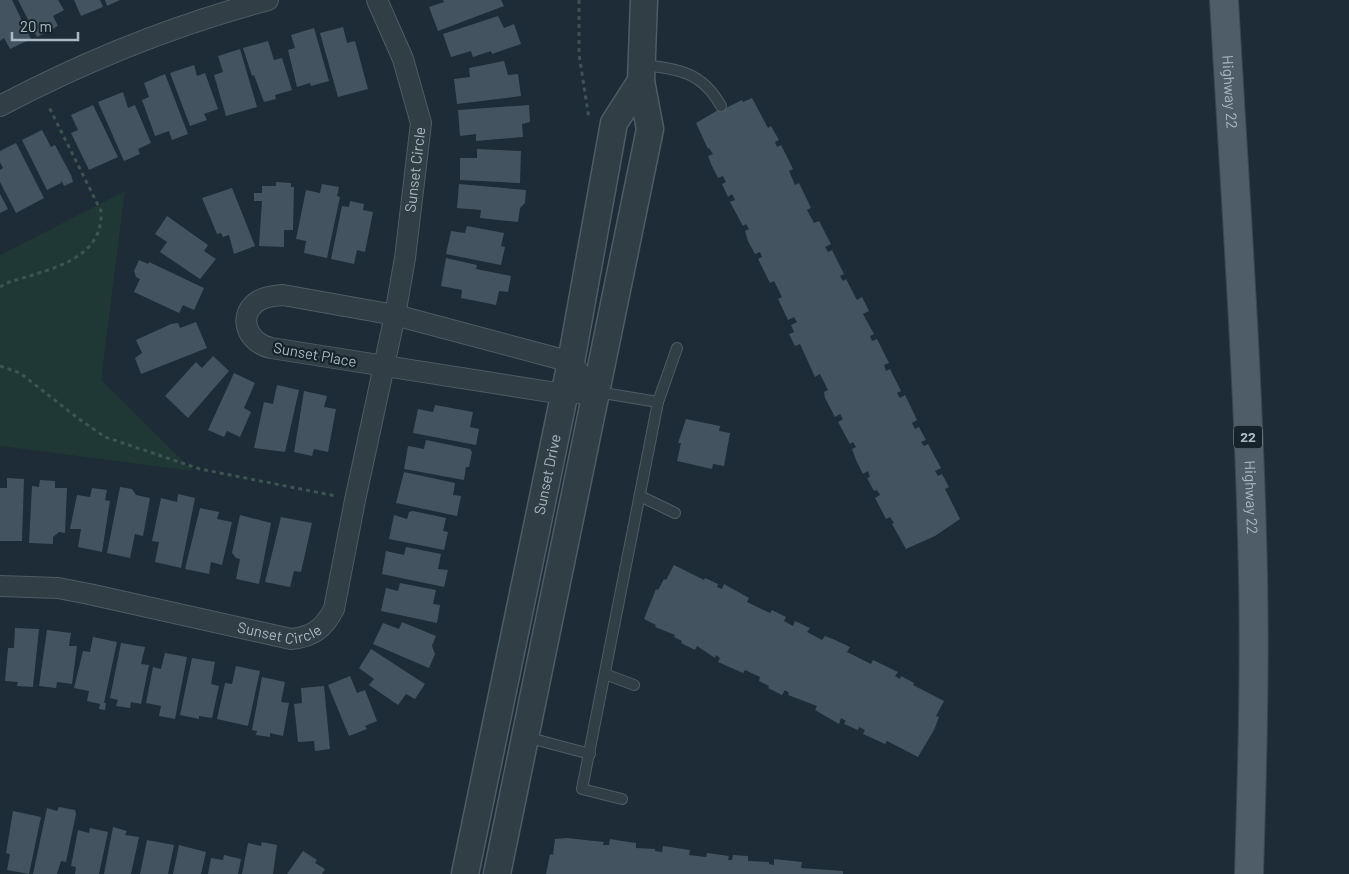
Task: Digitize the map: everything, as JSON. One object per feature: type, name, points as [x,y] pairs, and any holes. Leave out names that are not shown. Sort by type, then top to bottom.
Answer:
[{"type":"main road","name":"Highway 22","points":[[1224,0],[1246,373],[1253,576],[1253,728],[1248,874]]},
{"type":"street","points":[[0,106],[74,68],[120,49],[173,29],[268,0]]},
{"type":"street","name":"Sunset Circle","points":[[0,586],[58,588],[291,639],[304,638],[318,631],[328,621],[334,609],[355,500],[395,315],[405,258],[421,124],[402,59],[377,0]]},
{"type":"street","name":"Sunset Drive","points":[[497,874],[650,129],[642,73],[644,0]]},
{"type":"street","name":"Sunset Drive","points":[[465,874],[570,362],[614,123],[642,73]]},
{"type":"street","name":"Sunset Place","points":[[383,367],[264,347],[252,338],[246,323],[258,300],[268,296],[283,295],[395,315]]},
{"type":"street","points":[[395,315],[570,362],[595,392]]},
{"type":"street","points":[[383,367],[563,394],[595,392]]},
{"type":"lane","points":[[642,73],[672,68],[691,75],[702,81],[712,91],[721,106]]},
{"type":"lane","points":[[622,799],[582,789],[658,402],[677,348]]},
{"type":"lane","points":[[595,392],[658,402]]},
{"type":"lane","points":[[640,496],[675,513]]},
{"type":"lane","points":[[605,674],[634,685]]},
{"type":"lane","points":[[525,736],[590,754]]},
{"type":"path","points":[[579,0],[579,54],[590,126]]},
{"type":"path","points":[[0,287],[68,263],[86,250],[95,239],[102,223],[101,211],[45,100]]},
{"type":"path","points":[[0,366],[20,373],[79,419],[105,436],[200,469],[355,500]]},
{"type":"green space","points":[[125,191],[101,380],[193,471],[0,446],[0,255]]},
{"type":"building","points":[[0,0],[12,0],[31,39],[10,49],[4,38],[0,41]]},
{"type":"building","points":[[18,0],[58,0],[64,10],[53,16],[58,26],[37,37]]},
{"type":"building","points":[[74,0],[100,0],[103,7],[81,16]]},
{"type":"building","points":[[105,0],[120,0],[107,6]]},
{"type":"building","points":[[443,0],[501,0],[504,6],[438,31],[429,7],[444,2]]},
{"type":"building","points":[[498,16],[504,28],[514,24],[521,44],[492,54],[491,51],[473,57],[471,51],[451,57],[443,34]]},
{"type":"building","points":[[343,27],[347,43],[355,41],[368,89],[338,97],[320,33]]},
{"type":"building","points":[[314,28],[329,81],[311,86],[310,83],[297,87],[288,50],[295,48],[291,35]]},
{"type":"building","points":[[268,41],[274,60],[282,58],[292,90],[275,95],[276,99],[264,102],[254,75],[252,76],[243,48]]},
{"type":"building","points":[[240,49],[257,107],[226,116],[214,75],[223,72],[218,56]]},
{"type":"building","points":[[504,61],[508,75],[518,74],[521,96],[457,104],[454,79],[470,77],[469,68]]},
{"type":"building","points":[[194,65],[197,76],[205,73],[218,109],[204,114],[207,120],[190,126],[170,73]]},
{"type":"building","points":[[165,74],[188,134],[172,140],[169,131],[155,136],[142,100],[149,97],[144,83]]},
{"type":"building","points":[[123,92],[128,108],[135,105],[151,143],[138,149],[140,154],[124,161],[98,102]]},
{"type":"building","points":[[752,98],[768,128],[771,126],[779,140],[775,142],[777,147],[781,145],[793,169],[789,171],[795,185],[799,183],[811,208],[807,210],[814,223],[819,221],[831,244],[825,247],[828,252],[832,250],[844,274],[840,276],[843,281],[846,279],[857,300],[862,297],[869,311],[863,314],[874,334],[870,336],[872,341],[877,339],[889,363],[884,365],[886,371],[890,369],[901,391],[897,393],[900,398],[905,395],[917,420],[912,423],[915,429],[919,427],[926,440],[921,442],[924,446],[928,444],[941,468],[935,471],[938,476],[942,474],[949,487],[945,489],[960,519],[935,536],[906,549],[892,524],[894,523],[890,517],[886,519],[875,498],[880,495],[877,490],[874,491],[867,478],[870,477],[868,471],[863,474],[856,460],[852,449],[856,447],[853,442],[850,444],[838,422],[843,419],[840,414],[835,417],[825,398],[824,392],[828,390],[820,374],[815,377],[800,344],[795,346],[789,334],[794,332],[791,325],[797,322],[794,317],[788,320],[778,299],[782,297],[774,281],[770,283],[758,259],[762,257],[760,252],[755,254],[748,241],[745,231],[749,229],[746,224],[743,226],[730,202],[735,200],[732,194],[728,197],[722,184],[726,182],[723,176],[718,178],[711,164],[708,156],[713,154],[708,149],[696,123],[725,106],[726,108],[742,100],[743,102]]},
{"type":"building","points":[[93,105],[118,157],[89,170],[71,133],[78,130],[71,115]]},
{"type":"building","points":[[529,105],[530,122],[522,124],[523,137],[476,141],[476,134],[460,136],[458,110]]},
{"type":"building","points":[[42,130],[51,147],[55,145],[73,182],[64,186],[61,180],[61,183],[47,190],[22,140]]},
{"type":"building","points":[[16,143],[44,198],[16,213],[0,182],[0,170],[3,168],[0,162],[0,151]]},
{"type":"building","points":[[477,149],[521,151],[520,183],[460,180],[460,158],[477,158]]},
{"type":"building","points":[[276,182],[291,183],[291,187],[294,187],[293,230],[284,230],[284,247],[259,246],[262,201],[254,201],[254,193],[262,193],[262,186],[276,186]]},
{"type":"building","points":[[322,184],[339,187],[337,196],[340,197],[327,258],[304,253],[306,241],[296,239],[306,190],[320,193]]},
{"type":"building","points":[[459,184],[526,190],[525,203],[520,208],[518,222],[480,218],[481,210],[457,208]]},
{"type":"building","points":[[232,188],[255,246],[234,254],[229,235],[223,237],[221,233],[217,234],[202,198]]},
{"type":"building","points":[[0,194],[8,209],[0,213]]},
{"type":"building","points":[[350,201],[364,204],[363,210],[373,212],[365,252],[357,250],[354,264],[331,259],[342,206],[349,207]]},
{"type":"building","points":[[167,216],[208,245],[204,251],[216,259],[200,279],[160,252],[167,242],[155,234]]},
{"type":"building","points":[[467,226],[504,233],[501,246],[505,247],[501,265],[446,254],[451,231],[465,233]]},
{"type":"building","points":[[446,258],[477,265],[476,269],[511,276],[508,292],[499,291],[496,305],[461,298],[462,290],[441,286]]},
{"type":"building","points":[[139,260],[148,264],[149,262],[204,288],[194,310],[183,305],[179,313],[134,292],[140,279],[136,277],[134,271]]},
{"type":"building","points":[[196,322],[207,348],[141,374],[135,358],[142,353],[136,340],[171,324],[178,323],[180,328]]},
{"type":"building","points":[[213,356],[229,371],[188,418],[165,396],[196,362],[202,368]]},
{"type":"building","points":[[234,373],[255,383],[244,408],[251,412],[240,437],[227,431],[224,437],[208,430]]},
{"type":"building","points":[[277,385],[299,390],[285,452],[254,448],[264,402],[273,404]]},
{"type":"building","points":[[304,391],[327,396],[324,407],[336,409],[328,452],[314,449],[312,456],[294,452]]},
{"type":"building","points":[[435,405],[473,412],[470,427],[479,429],[476,445],[413,433],[418,409],[433,412]]},
{"type":"building","points":[[686,419],[720,426],[719,431],[730,433],[724,466],[713,464],[712,469],[677,461],[681,443],[678,443]]},
{"type":"building","points":[[426,440],[470,449],[472,452],[469,467],[466,467],[464,480],[404,469],[408,446],[424,449]]},
{"type":"building","points":[[404,472],[455,483],[453,495],[461,496],[457,516],[396,503]]},
{"type":"building","points":[[7,478],[24,479],[22,541],[0,541],[0,488],[7,488]]},
{"type":"building","points":[[40,480],[55,481],[55,488],[67,488],[65,533],[59,532],[53,537],[53,544],[29,543],[32,486],[39,487]]},
{"type":"building","points":[[120,487],[132,489],[136,495],[150,498],[143,536],[135,534],[130,558],[107,553]]},
{"type":"building","points":[[92,488],[107,490],[105,500],[110,501],[102,552],[78,547],[81,529],[70,529],[77,495],[90,497]]},
{"type":"building","points":[[178,494],[195,498],[181,568],[155,562],[159,542],[152,541],[161,498],[177,502]]},
{"type":"building","points":[[200,508],[219,512],[217,519],[232,522],[222,565],[211,562],[209,574],[185,569]]},
{"type":"building","points":[[413,511],[446,518],[443,531],[448,532],[444,550],[389,539],[394,515],[407,519],[409,512]]},
{"type":"building","points":[[240,515],[271,523],[259,584],[236,579],[240,559],[236,558],[232,553]]},
{"type":"building","points":[[281,517],[312,523],[301,572],[294,571],[290,587],[265,582]]},
{"type":"building","points":[[406,547],[441,554],[438,569],[448,570],[444,587],[382,574],[386,551],[404,555]]},
{"type":"building","points":[[674,565],[704,580],[705,578],[718,584],[717,587],[722,589],[724,584],[749,598],[747,602],[770,613],[772,610],[786,617],[784,621],[793,626],[795,621],[810,628],[807,632],[822,640],[825,636],[850,647],[847,652],[871,664],[873,660],[898,672],[895,676],[900,679],[901,676],[914,683],[913,685],[944,701],[936,716],[939,717],[934,730],[918,757],[887,741],[885,744],[863,734],[865,730],[859,727],[858,730],[844,724],[846,721],[841,718],[839,724],[815,710],[817,706],[788,695],[789,693],[785,690],[782,695],[768,688],[769,686],[759,681],[760,677],[745,670],[743,673],[718,662],[720,658],[716,655],[715,658],[697,646],[695,650],[681,643],[682,641],[674,637],[675,635],[655,627],[656,625],[644,619],[656,589],[658,590],[664,579],[666,580]]},
{"type":"building","points":[[400,583],[436,590],[433,604],[440,605],[437,623],[381,611],[386,588],[398,591]]},
{"type":"building","points":[[402,622],[436,636],[432,646],[435,654],[429,668],[373,644],[383,623],[399,629]]},
{"type":"building","points":[[15,628],[39,629],[33,687],[17,686],[18,682],[5,681],[8,648],[14,648]]},
{"type":"building","points":[[47,630],[71,633],[69,646],[77,646],[72,684],[57,682],[56,688],[39,686]]},
{"type":"building","points":[[93,637],[117,642],[104,703],[106,703],[105,710],[99,709],[100,704],[87,701],[89,691],[74,688],[83,651],[90,652]]},
{"type":"building","points":[[121,643],[145,647],[141,664],[149,665],[141,704],[131,702],[130,708],[116,706],[118,700],[110,698]]},
{"type":"building","points":[[371,649],[425,684],[415,699],[406,694],[398,705],[369,685],[374,679],[359,668]]},
{"type":"building","points":[[165,653],[187,657],[175,719],[159,716],[161,706],[146,703],[153,667],[161,669]]},
{"type":"building","points":[[192,658],[215,662],[211,684],[219,686],[212,718],[199,716],[199,719],[180,715]]},
{"type":"building","points":[[236,666],[260,671],[248,726],[217,719],[225,683],[232,684]]},
{"type":"building","points":[[350,676],[357,693],[365,690],[377,721],[365,726],[367,729],[349,736],[328,685]]},
{"type":"building","points":[[262,677],[285,682],[281,702],[289,703],[283,736],[270,733],[270,737],[256,735],[257,731],[252,730]]},
{"type":"building","points":[[324,686],[330,749],[315,751],[314,741],[298,742],[294,704],[302,703],[301,688]]},
{"type":"building","points":[[59,807],[75,810],[76,814],[66,862],[61,861],[57,874],[33,874],[47,808],[57,811]]},
{"type":"building","points":[[13,811],[41,817],[29,874],[7,870],[10,854],[6,853]]},
{"type":"building","points":[[113,827],[127,831],[125,835],[139,837],[131,874],[104,874]]},
{"type":"building","points":[[90,828],[108,832],[99,874],[75,874],[76,867],[71,866],[78,830],[89,833]]},
{"type":"building","points":[[567,838],[604,842],[603,845],[609,845],[610,839],[636,843],[636,848],[655,849],[655,851],[662,852],[663,846],[690,850],[689,855],[706,857],[707,853],[729,856],[728,860],[732,860],[733,855],[748,856],[748,861],[769,862],[769,864],[774,865],[774,859],[802,862],[801,868],[843,871],[843,874],[546,874],[550,854],[553,855],[555,839]]},
{"type":"building","points":[[147,840],[174,845],[168,874],[140,874]]},
{"type":"building","points":[[262,842],[277,845],[273,874],[242,874],[248,843],[261,846]]},
{"type":"building","points":[[179,845],[206,852],[201,874],[173,874]]},
{"type":"building","points":[[303,851],[317,860],[315,863],[325,869],[322,874],[287,874]]},
{"type":"building","points":[[224,855],[241,859],[238,874],[208,874],[211,858],[223,860]]}]
